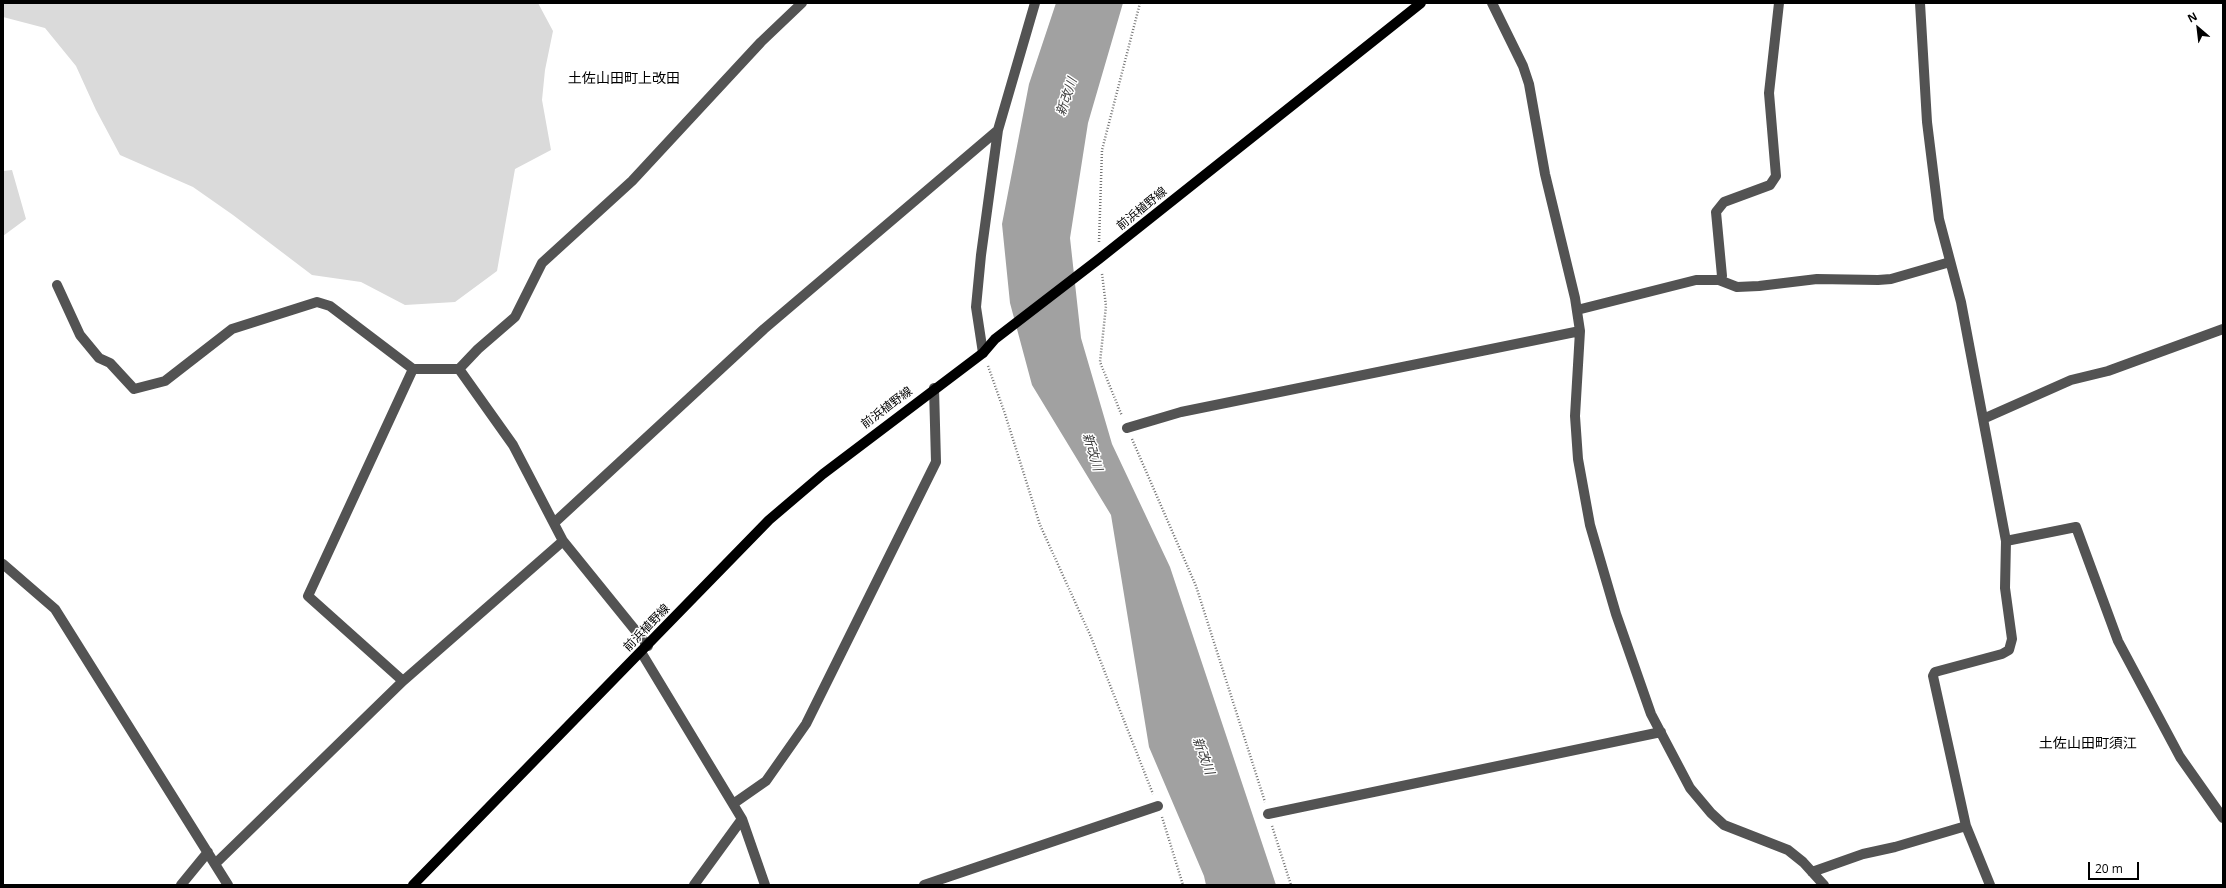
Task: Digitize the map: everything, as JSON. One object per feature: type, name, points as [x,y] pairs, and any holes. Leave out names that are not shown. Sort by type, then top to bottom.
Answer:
[{"type":"main road","name":"前浜植野線","points":[[413,885],[769,520],[823,474],[934,388],[983,353],[995,339],[1100,259],[1422,3]]},
{"type":"street","points":[[57,285],[80,335],[99,358],[110,363],[134,389],[165,381],[232,329],[317,302],[330,306],[413,369],[459,369],[478,349],[515,317],[542,262],[632,180],[761,42],[802,3]]},
{"type":"street","points":[[983,353],[976,307],[981,255],[998,130],[1035,3]]},
{"type":"street","points":[[1492,3],[1523,66],[1529,84],[1545,174],[1580,331],[1575,416],[1578,459],[1590,525],[1616,614],[1651,714],[1690,788],[1715,817],[1724,825],[1788,850],[1824,885]]},
{"type":"street","points":[[1719,280],[1722,276],[1716,212],[1724,202],[1770,185],[1776,176],[1769,93],[1779,3]]},
{"type":"street","points":[[1920,3],[1926,122],[1939,219],[1961,302],[2006,541],[2005,588],[2012,639],[2009,650],[1935,672],[1933,676],[1966,826],[1990,885]]},
{"type":"street","points":[[554,523],[764,329],[998,130]]},
{"type":"street","points":[[1576,310],[1696,280],[1719,280],[1738,287],[1817,279],[1878,280],[1891,279],[1950,262]]},
{"type":"street","points":[[1983,419],[2071,380],[2108,371],[2223,329]]},
{"type":"street","points":[[1127,428],[1181,412],[1580,331]]},
{"type":"street","points":[[403,681],[308,596],[413,369]]},
{"type":"street","points":[[459,369],[513,445],[563,541],[644,649],[742,819],[765,885]]},
{"type":"street","points":[[733,804],[766,781],[806,724],[936,462],[934,388]]},
{"type":"street","points":[[2006,541],[2076,528],[2118,641],[2180,757],[2223,818]]},
{"type":"street","points":[[215,864],[403,681],[563,541]]},
{"type":"street","points":[[3,564],[55,609],[228,885]]},
{"type":"street","points":[[1268,814],[1661,732]]},
{"type":"street","points":[[924,885],[1158,806]]},
{"type":"street","points":[[694,885],[742,819]]},
{"type":"street","points":[[1812,872],[1863,854],[1895,847],[1966,826]]},
{"type":"street","points":[[181,885],[208,852]]},
{"type":"path","points":[[1140,3],[1102,150],[1100,259],[1106,306],[1100,362],[1196,586],[1291,885]]},
{"type":"path","points":[[983,353],[1006,414],[1040,525],[1091,637],[1158,806],[1183,885]]},
{"type":"shaded area","points":[[3,3],[538,3],[553,31],[545,70],[542,100],[551,150],[515,169],[497,271],[455,302],[405,305],[361,282],[312,275],[233,215],[193,187],[120,155],[96,110],[76,66],[45,28],[3,17]]},
{"type":"shaded area","points":[[12,170],[26,219],[3,236],[3,171]]},
{"type":"water","name":"新改川","points":[[1056,3],[1123,3],[1088,123],[1070,238],[1081,338],[1112,444],[1170,567],[1276,885],[1206,885],[1204,876],[1149,747],[1111,515],[1032,385],[1010,303],[1002,224],[1029,84]]},
{"type":"district","name":"土佐山田町上改田","points":[[624,79]]},
{"type":"district","name":"土佐山田町須江","points":[[2088,744]]}]
